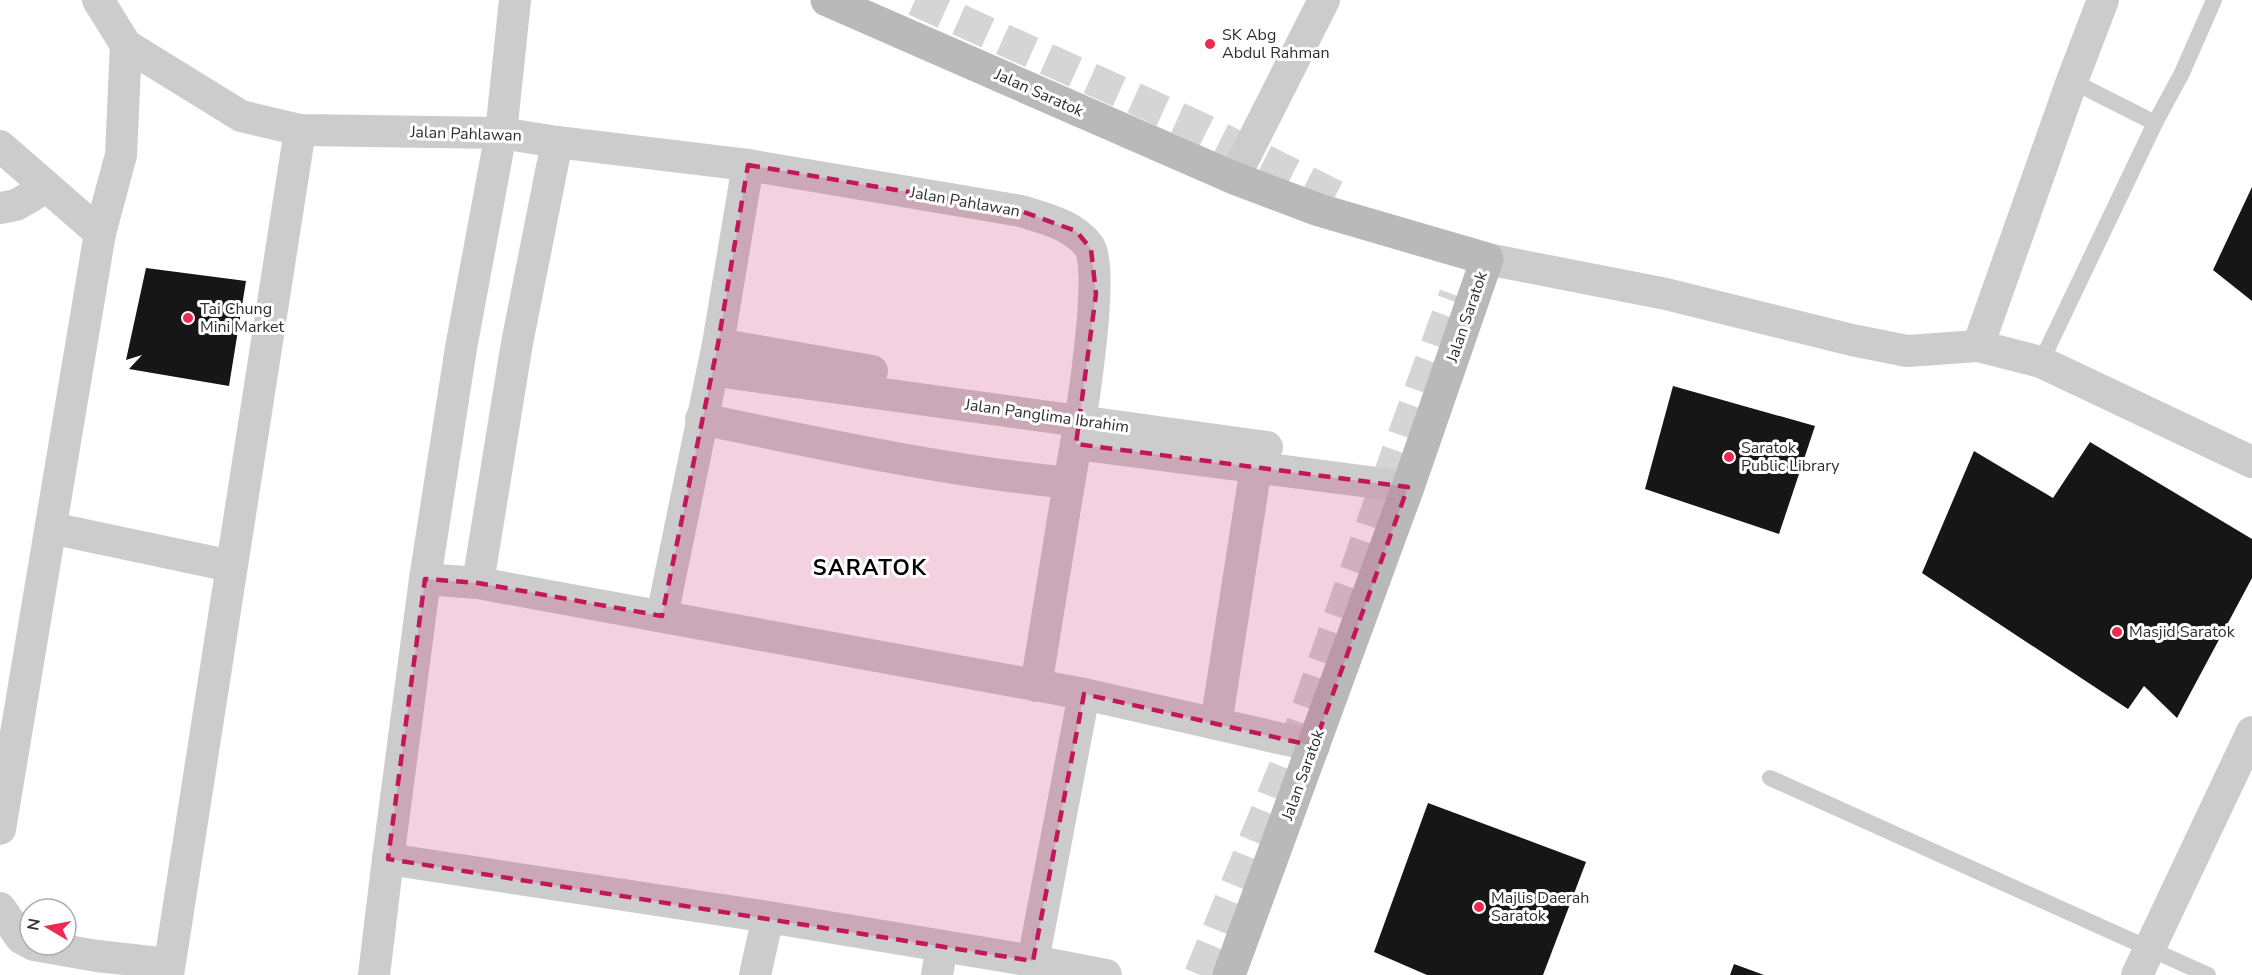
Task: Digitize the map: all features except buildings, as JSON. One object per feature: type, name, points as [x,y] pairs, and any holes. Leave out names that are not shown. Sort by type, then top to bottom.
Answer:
[{"type":"main road","name":"Jalan Saratok","points":[[827,0],[1234,178],[1319,210],[1487,259],[1408,488],[1229,975]]},
{"type":"street","points":[[0,829],[100,233],[121,155],[126,45],[98,0]]},
{"type":"street","points":[[374,975],[425,579],[460,348],[501,133],[515,0]]},
{"type":"street","points":[[1234,178],[1324,0]]},
{"type":"street","points":[[1978,346],[2103,0]]},
{"type":"street","name":"Jalan Pahlawan","points":[[126,45],[241,116],[300,130],[501,133],[556,142],[748,165],[1021,211],[1058,222],[1076,231],[1091,249],[1096,294],[1083,409],[1036,686]]},
{"type":"street","points":[[78,953],[168,969],[300,130]]},
{"type":"street","points":[[478,583],[517,343],[556,142]]},
{"type":"street","points":[[0,146],[100,233]]},
{"type":"street","points":[[662,616],[718,344],[748,165]]},
{"type":"street","points":[[0,208],[16,205],[47,187]]},
{"type":"street","points":[[1487,259],[1666,294],[1852,340],[1907,351],[1978,346],[2041,362],[2252,462]]},
{"type":"street","points":[[718,344],[1083,409]]},
{"type":"street","name":"Jalan Panglima Ibrahim","points":[[731,373],[1363,460]]},
{"type":"street","points":[[701,419],[868,453],[1029,479],[1069,483]]},
{"type":"street","points":[[1076,444],[1408,488]]},
{"type":"street","points":[[1216,724],[1256,467]]},
{"type":"street","points":[[51,528],[231,566]]},
{"type":"street","points":[[425,579],[478,583],[1084,694],[1314,746]]},
{"type":"street","points":[[1034,961],[1084,694]]},
{"type":"street","points":[[2143,962],[2252,732]]},
{"type":"street","points":[[388,859],[768,917],[939,960],[1034,961],[1106,975]]},
{"type":"street","points":[[0,908],[18,934]]},
{"type":"street","points":[[755,975],[768,917]]},
{"type":"lane","points":[[2041,362],[2155,123],[2182,73],[2214,0]]},
{"type":"lane","points":[[2072,81],[2155,123]]},
{"type":"lane","points":[[1770,778],[2143,962],[2208,975]]},
{"type":"highlighted area","points":[[748,165],[1021,211],[1076,231],[1091,249],[1096,294],[1076,444],[1408,487],[1314,746],[1084,694],[1033,961],[388,859],[425,579],[478,583],[662,616],[718,344]]},
{"type":"tunnel","points":[[915,0],[1196,126],[1343,200]]},
{"type":"tunnel","points":[[1200,975],[1301,727],[1455,295]]},
{"type":"place","name":"SK Abg Abdul Rahman","points":[[1210,44]]},
{"type":"place","name":"Tai Chung Mini Market","points":[[188,318]]},
{"type":"place","name":"Saratok Public Library","points":[[1729,457]]},
{"type":"place","name":"Masjid Saratok","points":[[2117,632]]},
{"type":"place","name":"Majlis Daerah Saratok","points":[[1479,907]]},
{"type":"district","name":"SARATOK","points":[[870,568]]}]
